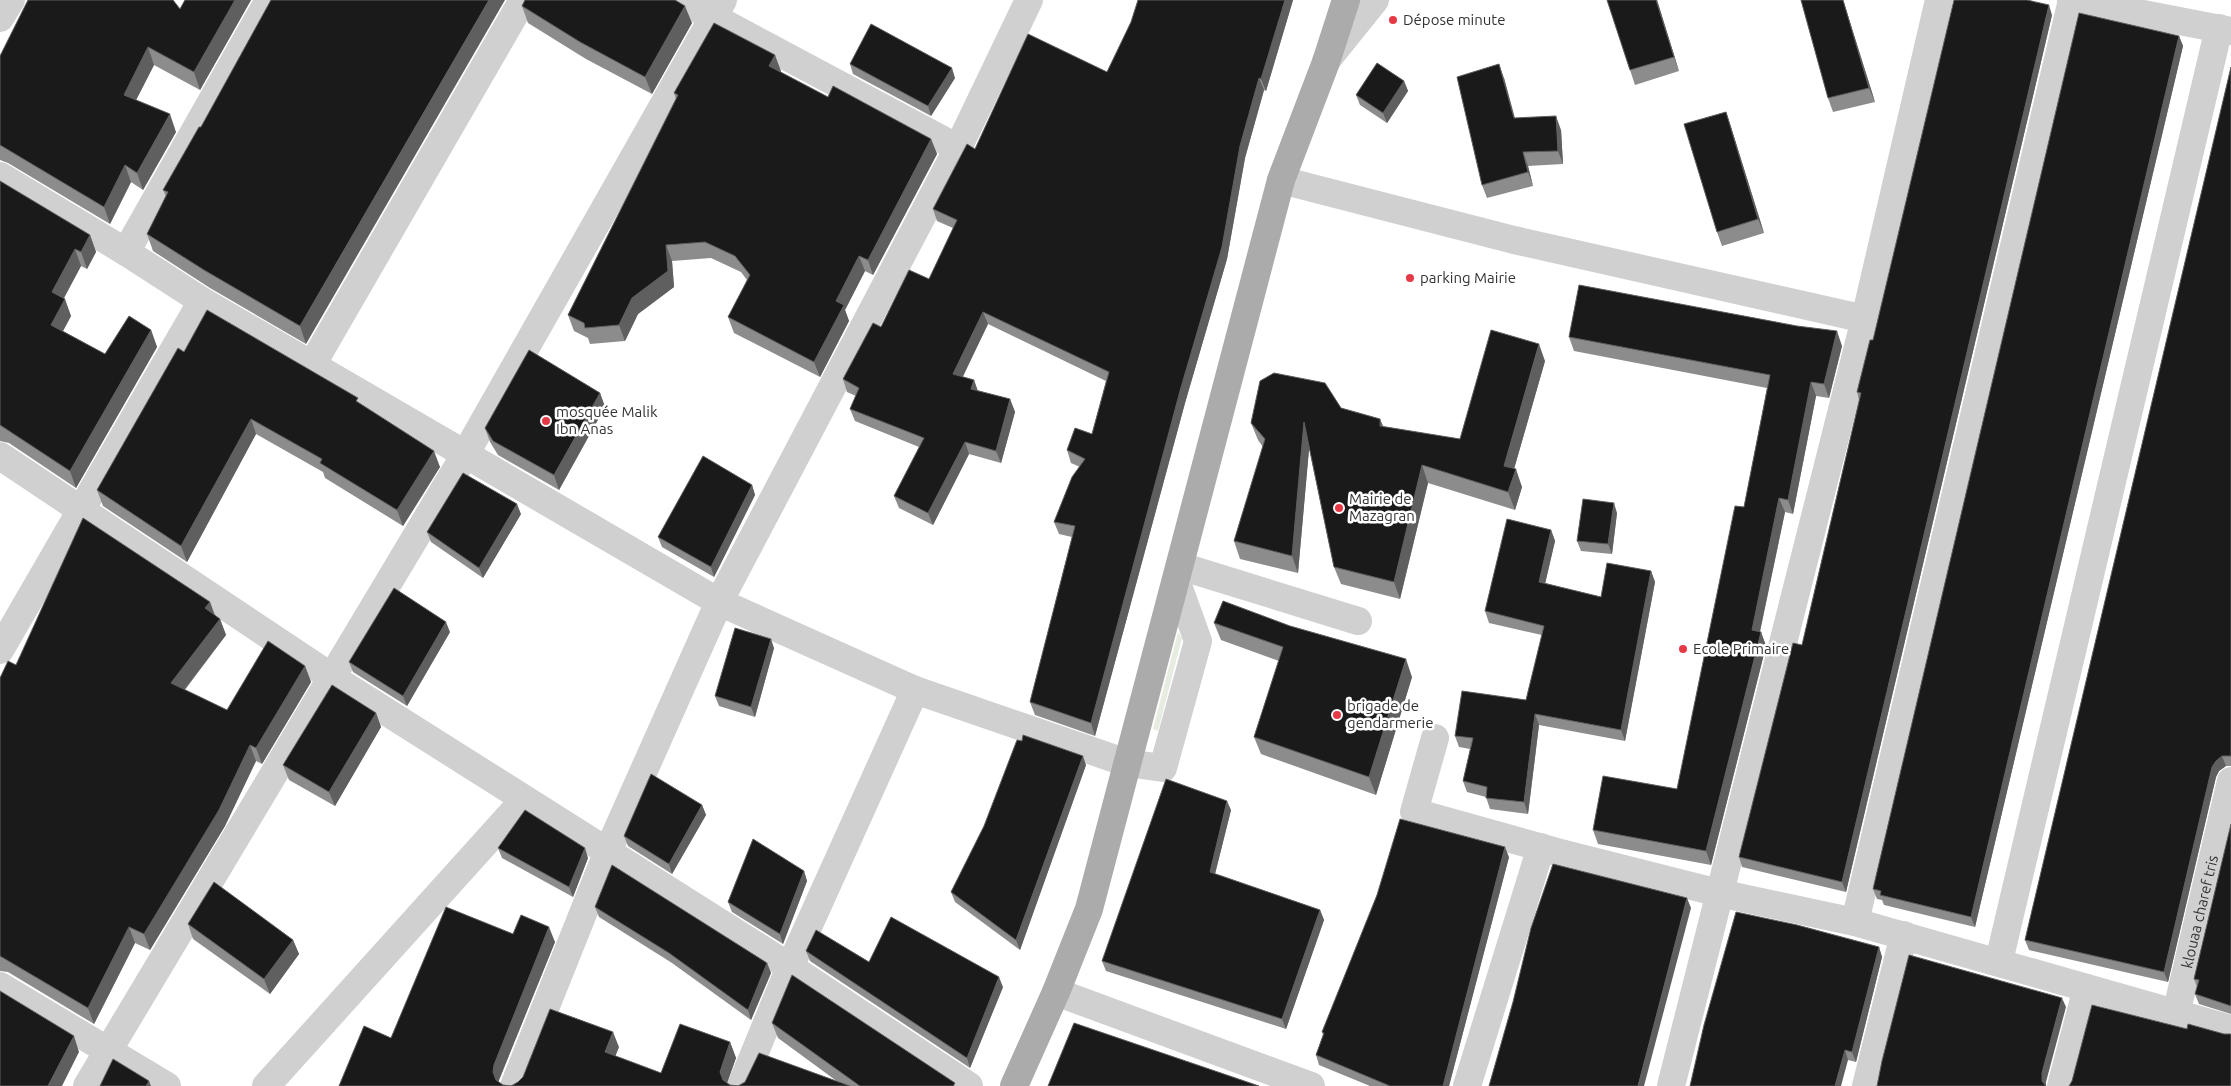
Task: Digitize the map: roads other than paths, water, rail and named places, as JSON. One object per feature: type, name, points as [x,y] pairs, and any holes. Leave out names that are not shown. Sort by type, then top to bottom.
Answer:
[{"type":"main road","points":[[1014,1086],[1056,992],[1088,909],[1281,180],[1326,62],[1346,0]]},
{"type":"street","points":[[0,18],[10,0]]},
{"type":"street","points":[[126,252],[269,0]]},
{"type":"street","points":[[312,365],[523,0]]},
{"type":"street","points":[[682,0],[718,9],[958,148]]},
{"type":"street","points":[[514,1086],[608,851],[719,602],[958,148],[1029,0]]},
{"type":"street","points":[[1326,62],[1375,0]]},
{"type":"street","points":[[1671,1086],[1865,319],[1939,0]]},
{"type":"street","points":[[1855,922],[2072,0],[2225,30],[1999,961]]},
{"type":"street","points":[[87,1086],[466,453],[718,9]]},
{"type":"street","points":[[0,176],[126,252],[202,301],[719,602],[915,690],[1127,763],[1163,768],[1198,641],[1178,573]]},
{"type":"street","points":[[1281,180],[1514,240],[1865,319]]},
{"type":"street","points":[[0,650],[202,301]]},
{"type":"street","points":[[0,456],[333,678],[790,967],[969,1086]]},
{"type":"street","points":[[1178,573],[1358,621]]},
{"type":"street","points":[[741,1086],[790,967],[915,690]]},
{"type":"street","points":[[1435,738],[1414,812],[1719,893],[1855,922],[1904,935],[2231,1029]]},
{"type":"street","name":"klouaa charef tris","points":[[2176,1014],[2231,781]]},
{"type":"street","points":[[266,1086],[524,800]]},
{"type":"street","points":[[1467,1086],[1542,847]]},
{"type":"street","points":[[1866,1086],[1904,935]]},
{"type":"street","points":[[0,986],[166,1086]]},
{"type":"street","points":[[2061,1086],[2087,988]]},
{"type":"street","points":[[1056,992],[1282,1080],[1311,1086]]},
{"type":"place","name":"Dépose minute","points":[[1393,20]]},
{"type":"place","name":"parking Mairie","points":[[1410,278]]},
{"type":"place","name":"mosquée Malik Ibn Anas","points":[[546,421]]},
{"type":"place","name":"Mairie de Mazagran","points":[[1339,508]]},
{"type":"place","name":"Ecole Primaire","points":[[1683,649]]},
{"type":"place","name":"brigade de gendarmerie","points":[[1337,715]]}]
